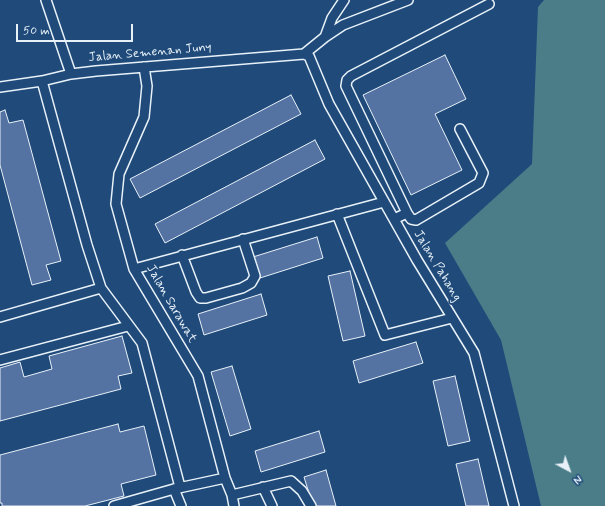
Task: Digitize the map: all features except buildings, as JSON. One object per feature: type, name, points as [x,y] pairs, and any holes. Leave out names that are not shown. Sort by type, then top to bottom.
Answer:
[{"type":"lane","points":[[46,0],[71,74]]},
{"type":"lane","points":[[325,36],[332,18],[344,0]]},
{"type":"lane","points":[[304,54],[325,36],[343,25],[408,0]]},
{"type":"lane","points":[[460,129],[483,173],[479,184],[416,220],[411,219],[346,86],[347,80],[351,76],[489,4]]},
{"type":"lane","name":"Jalan Semenan Juny","points":[[0,87],[42,81],[71,74],[304,54]]},
{"type":"lane","name":"Jalan Pahang","points":[[304,54],[309,56],[329,104],[384,202],[417,260],[474,353],[514,506]]},
{"type":"lane","name":"Jalan Sarawat","points":[[144,67],[147,86],[144,117],[119,174],[116,204],[134,269],[198,376],[225,478],[232,495],[234,506]]},
{"type":"lane","points":[[42,81],[100,288],[142,343],[181,506]]},
{"type":"lane","points":[[134,269],[384,202]]},
{"type":"lane","points":[[394,219],[407,213]]},
{"type":"lane","points":[[337,214],[385,335],[452,318]]},
{"type":"lane","points":[[182,255],[196,292],[200,298],[206,298],[242,288],[251,283],[255,276],[243,239]]},
{"type":"lane","points":[[0,317],[100,288]]},
{"type":"lane","points":[[0,360],[128,326]]},
{"type":"lane","points":[[114,506],[177,488],[225,478]]},
{"type":"lane","points":[[232,495],[291,480],[302,491],[311,506]]},
{"type":"lane","points":[[263,487],[272,506]]},
{"type":"green space","points":[[544,0],[605,0],[605,506],[541,506],[501,340],[445,243],[532,164],[538,7]]}]
